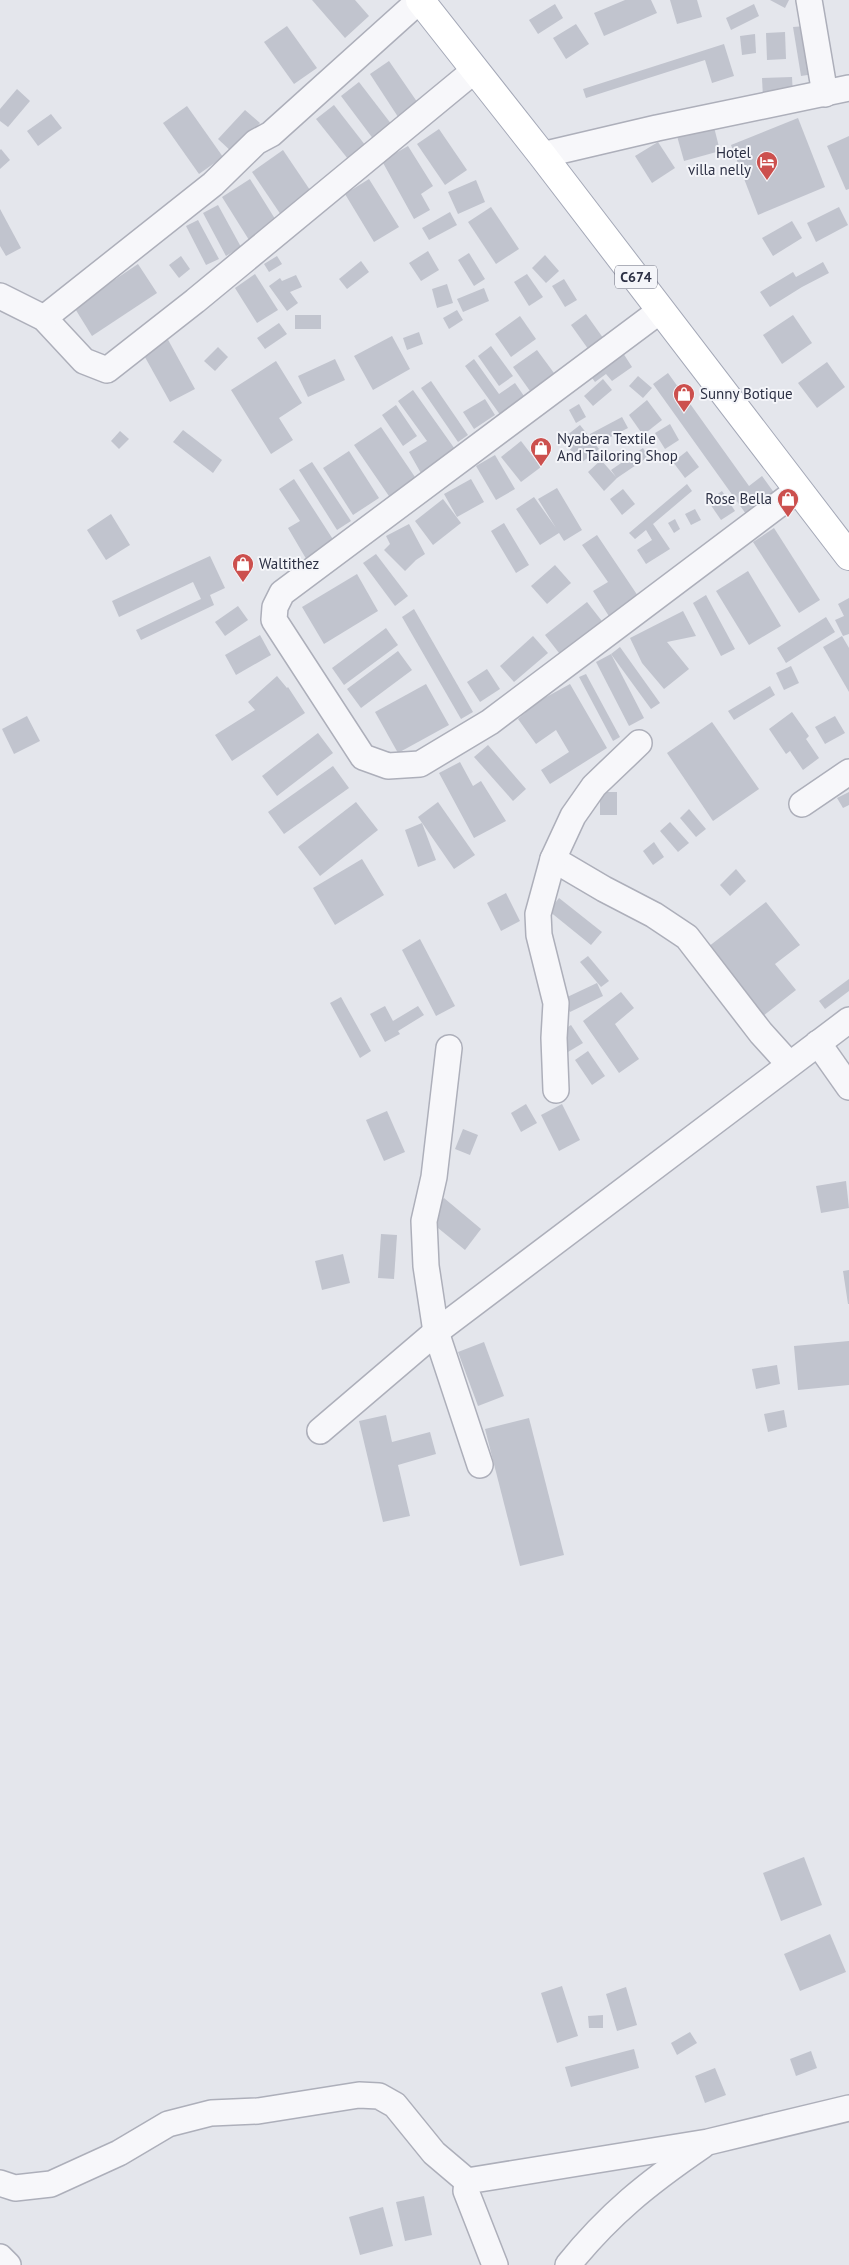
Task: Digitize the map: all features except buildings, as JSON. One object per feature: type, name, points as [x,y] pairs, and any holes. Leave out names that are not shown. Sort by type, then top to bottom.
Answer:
[{"type":"main road","name":"C674","points":[[420,0],[542,155],[849,556]]},
{"type":"street","points":[[44,318],[213,184],[256,142],[271,134],[420,0]]},
{"type":"street","points":[[809,0],[825,94]]},
{"type":"street","points":[[0,296],[44,318],[84,361],[107,370],[195,301],[475,70]]},
{"type":"street","points":[[542,155],[666,126],[849,88]]},
{"type":"street","points":[[661,310],[282,593],[276,607],[274,620],[363,757],[388,766],[420,764],[490,722],[798,490]]},
{"type":"street","points":[[556,1090],[554,1038],[556,1004],[539,934],[538,914],[553,859],[572,816],[594,786],[639,743]]},
{"type":"street","points":[[802,804],[849,772]]},
{"type":"street","points":[[553,859],[604,889],[654,915],[687,938],[726,990],[789,1064]]},
{"type":"street","points":[[320,1431],[436,1332],[849,1020]]},
{"type":"street","points":[[818,1043],[849,1087]]},
{"type":"street","points":[[449,1048],[434,1177],[424,1221],[426,1266],[436,1332],[480,1465]]},
{"type":"street","points":[[0,2183],[15,2188],[52,2184],[119,2153],[168,2124],[211,2113],[258,2111],[359,2095],[378,2096],[395,2105],[434,2152],[468,2181],[708,2142],[849,2108]]},
{"type":"street","points":[[568,2265],[590,2238],[627,2201],[708,2142]]},
{"type":"street","points":[[468,2181],[466,2191],[495,2265]]},
{"type":"street","points":[[0,2257],[8,2265]]},
{"type":"place","name":"Hotel villa nelly","points":[[767,181]]},
{"type":"place","name":"Sunny Botique","points":[[684,413]]},
{"type":"place","name":"Nyabera Textile And Tailoring Shop","points":[[541,467]]},
{"type":"place","name":"Rose Bella","points":[[788,518]]},
{"type":"place","name":"Waltithez","points":[[243,583]]}]
